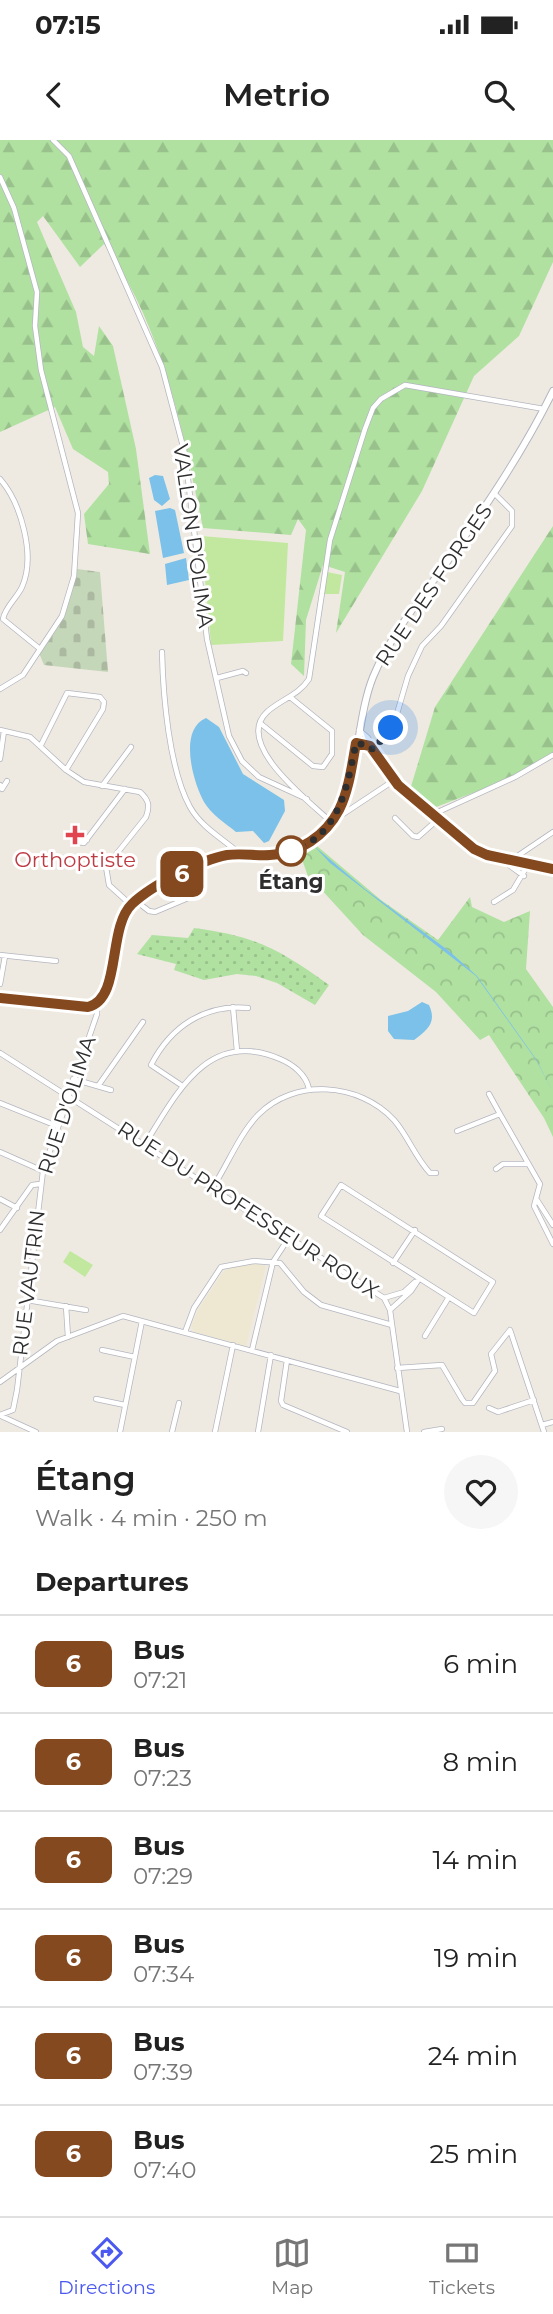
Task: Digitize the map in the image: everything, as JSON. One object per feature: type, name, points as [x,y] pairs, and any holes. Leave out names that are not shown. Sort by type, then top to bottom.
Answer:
[{"type":"main road","name":"RUE DES FORGES","points":[[133,903],[201,864],[237,854],[271,855],[294,850],[316,837],[331,822],[343,801],[372,680],[383,658],[495,494],[553,391]]},
{"type":"main road","points":[[0,998],[88,1007],[97,1004],[107,988],[118,930],[133,903]]},
{"type":"street","name":"VALLON D'OLIMA","points":[[53,140],[69,156],[162,367],[185,454],[207,639],[229,736],[242,761],[270,785],[307,799],[331,822]]},
{"type":"street","points":[[0,177],[13,208],[37,292],[35,326],[41,370],[78,513],[74,576],[68,602],[55,631],[23,675],[0,689]]},
{"type":"street","points":[[307,799],[261,750],[257,736],[266,713],[290,697],[309,679],[330,540],[373,408],[382,398],[405,385],[544,409]]},
{"type":"street","points":[[0,479],[16,501],[26,556],[23,584],[3,619],[40,649]]},
{"type":"street","points":[[372,748],[396,717],[408,676],[422,646],[441,626],[512,526],[512,511],[495,494]]},
{"type":"street","points":[[162,652],[168,726],[189,805],[199,820],[237,854]]},
{"type":"street","points":[[217,678],[243,671],[246,673]]},
{"type":"street","points":[[41,745],[67,693],[100,697],[104,702],[103,709],[66,770]]},
{"type":"street","points":[[260,723],[313,766],[323,767],[332,754],[332,731],[290,697]]},
{"type":"street","points":[[0,759],[2,730],[30,737],[66,770],[84,782],[140,792],[149,808],[146,817],[111,857],[105,878],[108,885],[133,903],[155,912],[192,896]]},
{"type":"street","points":[[359,730],[368,738],[393,781],[474,849],[500,858],[553,869]]},
{"type":"street","points":[[356,743],[372,748]]},
{"type":"street","points":[[102,786],[131,747]]},
{"type":"street","points":[[395,818],[413,836],[418,837],[451,805],[515,777],[553,755]]},
{"type":"street","points":[[0,785],[2,789],[7,781]]},
{"type":"street","points":[[331,822],[393,781]]},
{"type":"street","points":[[87,840],[125,789]]},
{"type":"street","points":[[516,861],[519,855],[553,832]]},
{"type":"street","points":[[500,858],[524,876]]},
{"type":"street","points":[[494,902],[513,890],[524,876],[529,863]]},
{"type":"street","points":[[0,984],[2,955],[56,961]]},
{"type":"street","name":"RUE D'OLIMA","points":[[0,1230],[32,1185],[40,1184],[67,1095],[97,1014],[97,1004]]},
{"type":"street","points":[[181,1086],[151,1065],[169,1036],[198,1015],[233,1007],[248,1008]]},
{"type":"street","points":[[233,1007],[237,1051]]},
{"type":"street","points":[[98,1086],[143,1022]]},
{"type":"street","points":[[145,1144],[181,1086],[206,1062],[237,1051],[257,1052],[285,1061],[298,1070],[309,1088]]},
{"type":"street","name":"RUE DU PROFESSEUR ROUX","points":[[0,1053],[384,1297],[390,1310],[407,1432]]},
{"type":"street","points":[[73,1079],[111,1090]]},
{"type":"street","points":[[213,1188],[246,1129],[259,1114],[276,1102],[309,1088],[355,1094],[383,1111],[394,1121],[418,1161],[429,1173],[436,1173]]},
{"type":"street","points":[[489,1094],[540,1184],[534,1206],[553,1244]]},
{"type":"street","points":[[0,1103],[57,1126]]},
{"type":"street","points":[[457,1131],[500,1114]]},
{"type":"street","points":[[0,1152],[43,1171]]},
{"type":"street","points":[[496,1169],[503,1164],[528,1164]]},
{"type":"street","name":"RUE VAUTRIN","points":[[0,1415],[13,1410],[40,1184]]},
{"type":"street","points":[[341,1185],[493,1282],[474,1313],[394,1263],[321,1216],[341,1185]]},
{"type":"street","points":[[0,1199],[17,1208]]},
{"type":"street","points":[[537,1200],[553,1225]]},
{"type":"street","points":[[394,1263],[415,1230]]},
{"type":"street","points":[[252,1350],[273,1262],[290,1236]]},
{"type":"street","points":[[185,1332],[194,1308],[221,1268],[240,1262],[273,1262],[291,1273],[304,1292],[321,1305],[392,1325]]},
{"type":"street","points":[[384,1297],[404,1292],[419,1279]]},
{"type":"street","points":[[390,1310],[411,1291],[419,1279]]},
{"type":"street","points":[[425,1336],[449,1297]]},
{"type":"street","points":[[27,1300],[86,1310]]},
{"type":"street","points":[[66,1306],[68,1337]]},
{"type":"street","points":[[0,1382],[20,1366],[68,1337],[123,1316],[400,1391]]},
{"type":"street","points":[[120,1432],[142,1321]]},
{"type":"street","points":[[397,1368],[442,1365],[465,1403],[473,1403],[495,1371],[491,1354],[510,1330],[544,1432]]},
{"type":"street","points":[[215,1432],[233,1345]]},
{"type":"street","points":[[102,1350],[135,1357]]},
{"type":"street","points":[[258,1432],[271,1355]]},
{"type":"street","points":[[287,1360],[283,1405],[346,1432]]},
{"type":"street","points":[[96,1399],[125,1405]]},
{"type":"street","points":[[489,1408],[498,1412],[534,1399]]},
{"type":"street","points":[[172,1432],[179,1403]]},
{"type":"street","points":[[0,1415],[36,1432]]},
{"type":"street","points":[[542,1425],[553,1422]]},
{"type":"street","points":[[424,1432],[442,1429]]},
{"type":"shaded area","points":[[232,1266],[266,1266],[246,1346],[194,1332],[191,1326],[198,1310],[223,1272]]},
{"type":"green space","points":[[0,140],[553,140],[553,262],[519,336],[474,376],[422,491],[336,633],[345,572],[323,565],[306,620],[304,676],[291,664],[306,530],[298,519],[291,535],[203,528],[168,381],[142,310],[104,244],[80,267],[43,216],[37,222],[76,312],[83,347],[94,356],[99,326],[113,346],[136,449],[150,554],[88,544],[84,514],[109,484],[108,472],[73,449],[55,407],[0,432]]},
{"type":"green space","points":[[553,526],[553,756],[507,780],[436,807],[409,793],[435,707]]},
{"type":"green space","points":[[201,536],[288,543],[283,641],[211,645]]},
{"type":"green space","points":[[77,569],[100,572],[108,672],[44,665],[39,653],[64,614]]},
{"type":"green space","points":[[327,572],[342,575],[339,594],[324,594]]},
{"type":"green space","points":[[317,846],[381,900],[438,940],[470,897],[472,907],[504,922],[530,911],[526,969],[553,1007],[553,1137],[544,1118],[489,1035],[480,1040],[436,992],[363,935],[309,879],[300,854]]},
{"type":"green space","points":[[194,928],[234,935],[266,946],[329,985],[315,1005],[277,983],[256,976],[237,974],[204,980],[174,970],[176,964],[137,954],[152,935],[188,938]]},
{"type":"green space","points":[[70,1251],[93,1265],[85,1277],[63,1262]]},
{"type":"water","points":[[155,475],[163,476],[170,499],[162,506],[154,500],[149,478]]},
{"type":"water","points":[[170,508],[175,510],[184,553],[163,558],[155,511]]},
{"type":"water","points":[[186,558],[189,580],[167,585],[165,564]]},
{"type":"water","points":[[206,718],[219,727],[243,774],[284,800],[285,811],[269,841],[264,843],[253,831],[236,832],[204,802],[192,770],[190,745],[197,724]]},
{"type":"water","points":[[314,846],[477,976],[536,1059],[553,1092],[536,1060],[476,976],[330,863]]},
{"type":"water","points":[[422,1002],[429,1005],[432,1016],[427,1029],[414,1040],[394,1039],[388,1031],[388,1016],[408,1011]]},
{"type":"bus line","name":"6","points":[[0,998],[88,1007],[97,1004],[107,988],[121,920],[131,905],[184,873],[220,857],[237,854],[271,855],[306,845],[331,822],[343,801],[356,743],[370,746],[398,785],[474,849],[497,858],[553,869]]},
{"type":"place","name":"Orthoptiste","points":[[75,835]]},
{"type":"place","name":"Étang","points":[[291,851]]},
{"type":"route","points":[[291,851],[306,845],[335,817],[343,801],[356,743],[370,746],[373,750],[391,728]]}]
